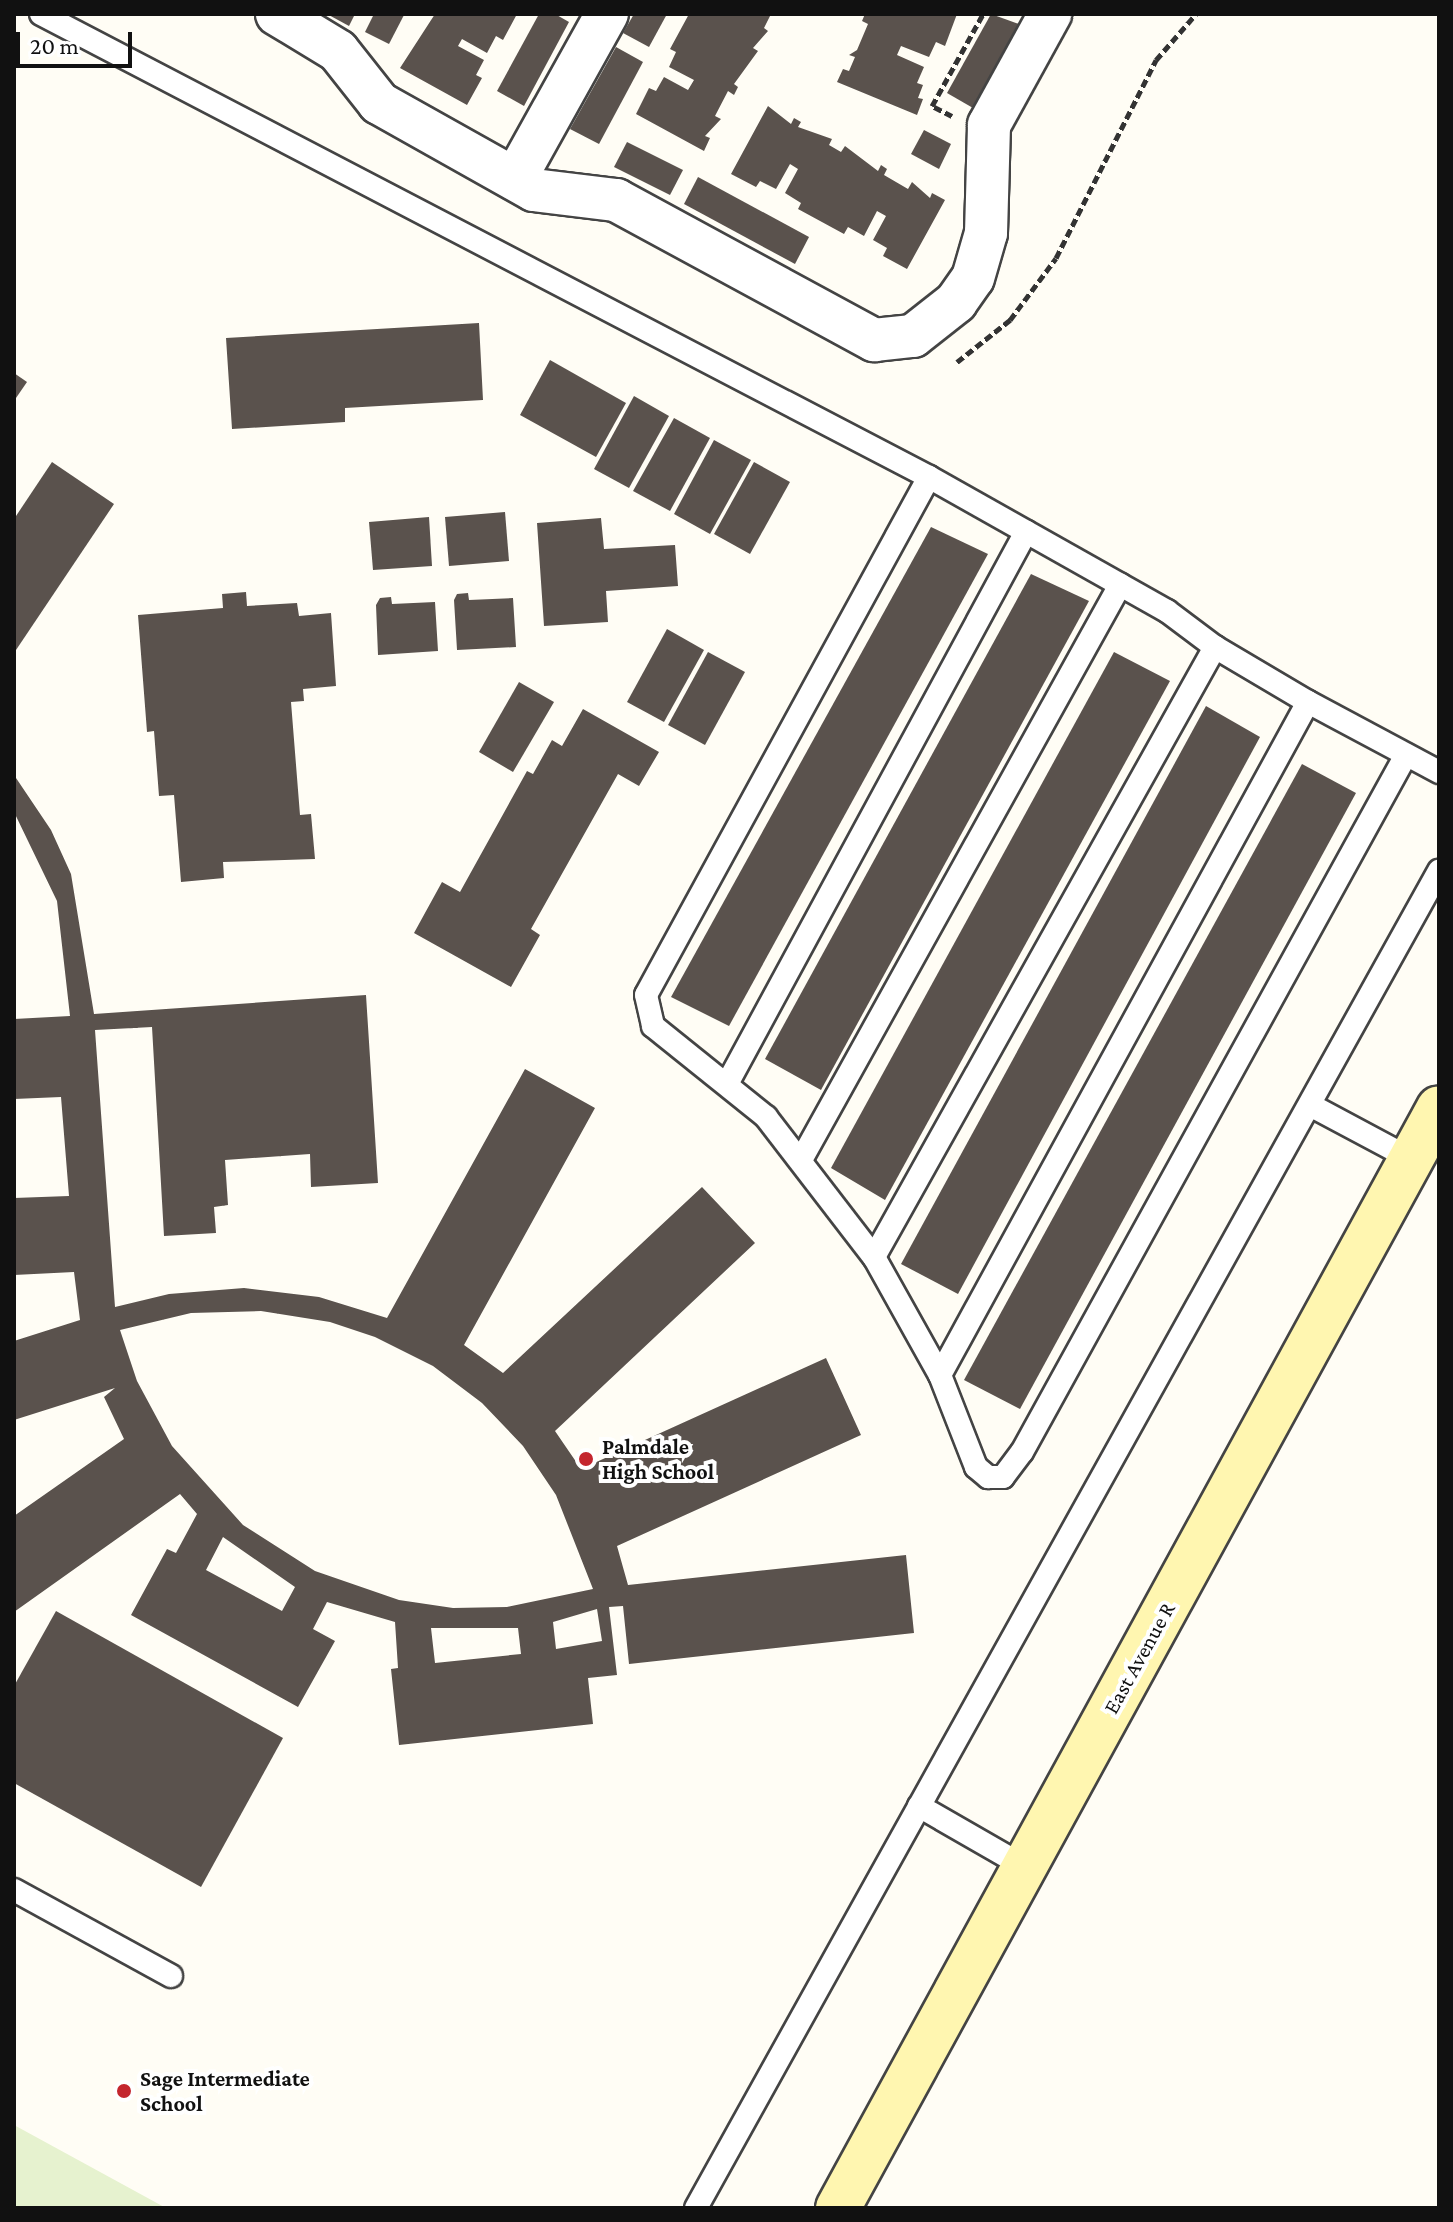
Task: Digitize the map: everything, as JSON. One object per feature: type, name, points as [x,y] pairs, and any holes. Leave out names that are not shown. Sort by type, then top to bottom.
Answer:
[{"type":"main road","name":"East Avenue R","points":[[838,2208],[1439,1108]]},
{"type":"street","points":[[277,14],[338,51],[379,103],[534,190],[616,200],[874,340],[913,336],[956,302],[973,278],[986,233],[989,125],[1050,14]]},
{"type":"street","points":[[515,179],[607,14]]},
{"type":"lane","points":[[41,14],[929,477],[1120,585],[1215,647],[1308,702],[1439,772]]},
{"type":"lane","points":[[929,477],[646,995],[653,1026],[766,1117],[874,1257],[940,1375],[976,1467],[988,1477],[1003,1477],[1022,1452],[1406,755]]},
{"type":"lane","points":[[727,1084],[1026,532]]},
{"type":"lane","points":[[801,1160],[1120,585]]},
{"type":"lane","points":[[874,1257],[1215,647]]},
{"type":"lane","points":[[940,1375],[1308,702]]},
{"type":"lane","points":[[696,2208],[1439,871]]},
{"type":"lane","points":[[1310,1105],[1411,1159]]},
{"type":"lane","points":[[919,1806],[1025,1867]]},
{"type":"lane","points":[[14,1890],[171,1976]]},
{"type":"path","points":[[983,14],[932,106],[988,136]]},
{"type":"path","points":[[957,362],[1010,320],[1056,258],[1156,60],[1196,14]]},
{"type":"green space","points":[[14,2125],[166,2208],[14,2208]]},
{"type":"building","points":[[327,14],[355,14],[349,26]]},
{"type":"building","points":[[374,14],[404,15],[389,44],[365,32]]},
{"type":"building","points":[[435,14],[517,14],[503,40],[496,36],[487,53],[462,39],[458,46],[484,60],[476,75],[482,78],[467,105],[400,68]]},
{"type":"building","points":[[539,14],[555,14],[569,22],[524,106],[497,91]]},
{"type":"building","points":[[634,14],[667,14],[649,47],[623,33]]},
{"type":"building","points":[[689,14],[771,14],[764,28],[768,31],[753,48],[758,51],[734,84],[738,87],[734,95],[728,91],[715,116],[721,119],[705,136],[710,138],[704,151],[636,114],[649,88],[656,91],[664,77],[688,90],[694,80],[669,67],[676,52],[670,49]]},
{"type":"building","points":[[865,14],[957,14],[945,46],[936,42],[929,57],[901,46],[897,55],[924,67],[917,83],[923,85],[918,98],[923,99],[917,115],[837,82],[843,69],[849,71],[855,57],[849,55],[857,50],[868,24],[862,21]]},
{"type":"building","points":[[991,14],[1019,24],[973,108],[947,93]]},
{"type":"building","points":[[616,47],[643,62],[599,144],[570,129]]},
{"type":"building","points":[[768,106],[791,124],[794,118],[801,122],[798,127],[832,139],[829,145],[841,152],[845,146],[878,171],[881,165],[887,169],[884,175],[908,189],[912,182],[930,198],[932,193],[945,200],[907,269],[883,256],[887,248],[873,240],[886,216],[877,211],[864,236],[848,227],[844,234],[798,209],[801,203],[785,193],[798,169],[790,164],[776,189],[760,181],[756,187],[731,174]]},
{"type":"building","points":[[924,130],[951,144],[939,169],[911,154]]},
{"type":"building","points":[[627,142],[683,170],[670,195],[614,167]]},
{"type":"building","points":[[698,177],[809,237],[795,264],[684,204]]},
{"type":"building","points":[[479,323],[483,400],[345,408],[345,422],[232,429],[226,338]]},
{"type":"building","points":[[550,360],[626,403],[596,457],[520,415]]},
{"type":"building","points":[[14,373],[27,382],[16,398],[14,397]]},
{"type":"building","points":[[634,396],[669,416],[629,488],[594,469]]},
{"type":"building","points":[[674,418],[710,438],[670,511],[633,491]]},
{"type":"building","points":[[714,440],[751,460],[710,534],[674,514]]},
{"type":"building","points":[[52,462],[114,504],[14,653],[14,519]]},
{"type":"building","points":[[754,462],[790,482],[750,554],[714,534]]},
{"type":"building","points":[[505,512],[509,561],[449,566],[445,517]]},
{"type":"building","points":[[429,517],[432,566],[373,570],[369,522]]},
{"type":"building","points":[[601,518],[604,549],[675,545],[678,586],[606,591],[608,622],[544,626],[537,523]]},
{"type":"building","points":[[931,527],[988,554],[729,1026],[671,997]]},
{"type":"building","points":[[1031,574],[1089,601],[821,1090],[765,1059]]},
{"type":"building","points":[[246,592],[247,606],[297,603],[299,616],[331,613],[336,686],[303,689],[304,701],[291,702],[300,815],[311,814],[315,859],[223,862],[224,878],[181,882],[174,795],[159,796],[154,731],[147,732],[138,615],[223,608],[222,594]]},
{"type":"building","points":[[468,593],[469,600],[513,598],[516,647],[457,650],[454,600],[457,594]]},
{"type":"building","points":[[391,597],[392,604],[435,602],[438,651],[378,655],[376,605],[380,598]]},
{"type":"building","points":[[667,629],[704,650],[664,722],[627,702]]},
{"type":"building","points":[[708,652],[745,672],[705,745],[668,725]]},
{"type":"building","points":[[1114,652],[1170,681],[885,1200],[831,1168]]},
{"type":"building","points":[[519,682],[554,702],[513,772],[479,752]]},
{"type":"building","points":[[1206,706],[1260,737],[958,1294],[901,1264]]},
{"type":"building","points":[[583,709],[659,752],[639,786],[618,774],[531,929],[540,935],[511,987],[414,933],[442,882],[460,892],[527,771],[533,774],[552,740],[562,746]]},
{"type":"building","points":[[1302,764],[1356,793],[1020,1409],[964,1380]]},
{"type":"building","points":[[14,775],[51,830],[71,874],[94,1014],[366,995],[378,1183],[311,1187],[310,1154],[225,1160],[228,1205],[214,1207],[216,1233],[164,1236],[152,1027],[95,1030],[115,1307],[169,1294],[244,1288],[319,1297],[387,1318],[525,1069],[595,1108],[464,1345],[503,1373],[702,1187],[755,1243],[555,1431],[581,1469],[826,1358],[861,1435],[617,1546],[628,1585],[906,1555],[914,1633],[629,1664],[623,1606],[609,1607],[617,1675],[588,1678],[593,1724],[399,1745],[391,1669],[398,1668],[395,1622],[327,1602],[313,1629],[335,1641],[298,1707],[131,1615],[167,1549],[176,1553],[197,1514],[180,1494],[14,1612],[14,1516],[124,1439],[104,1397],[115,1388],[14,1420],[14,1341],[80,1320],[74,1272],[14,1275],[14,1198],[69,1196],[61,1097],[14,1099],[14,1019],[70,1016],[57,901],[14,812]],"holes":[[[261,1311],[330,1322],[375,1337],[433,1366],[482,1403],[523,1446],[556,1495],[593,1589],[507,1607],[453,1608],[399,1600],[315,1571],[243,1525],[172,1446],[137,1381],[120,1330],[191,1313]],[[223,1537],[295,1587],[282,1611],[206,1570]],[[597,1609],[602,1641],[556,1649],[553,1622]],[[431,1628],[518,1628],[521,1654],[435,1663]]]},
{"type":"building","points":[[56,1611],[283,1738],[201,1887],[14,1783],[14,1686]]},
{"type":"place","name":"Palmdale High School","points":[[586,1459]]},
{"type":"place","name":"Sage Intermediate School","points":[[124,2091]]}]
